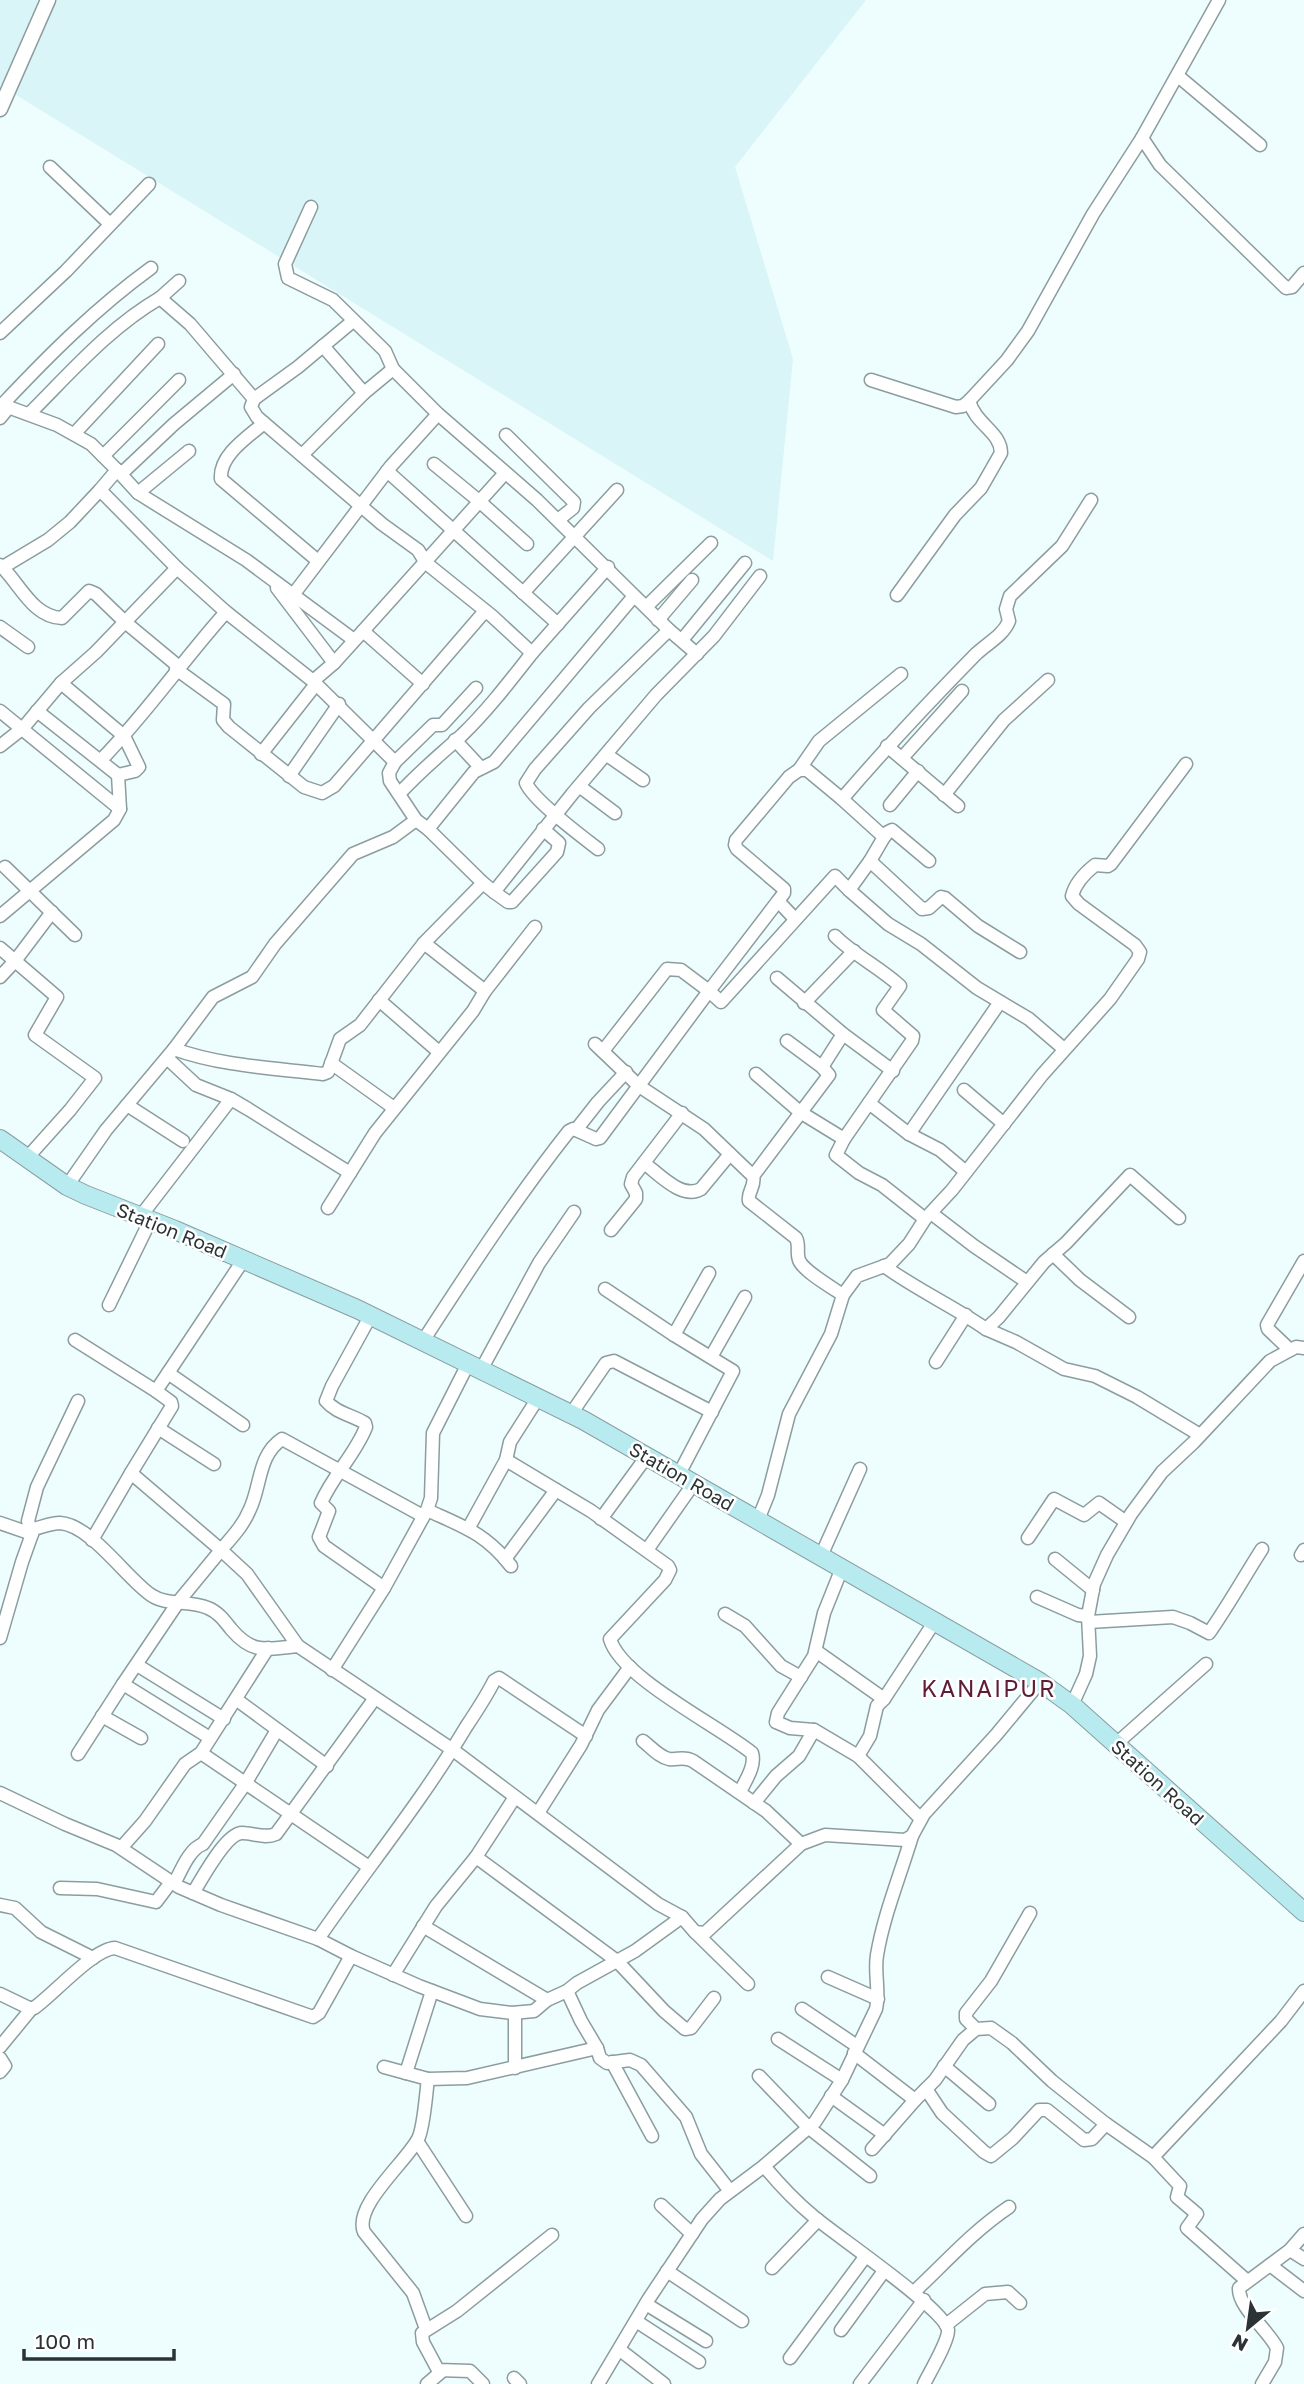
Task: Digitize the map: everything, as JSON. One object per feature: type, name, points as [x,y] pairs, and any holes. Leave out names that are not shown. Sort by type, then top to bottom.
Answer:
[{"type":"main road","name":"Station Road","points":[[0,1139],[67,1186],[372,1315],[571,1414],[1040,1682],[1072,1705],[1304,1912]]},
{"type":"street","points":[[0,109],[48,0]]},
{"type":"street","points":[[870,380],[949,405],[963,406],[970,401],[1007,360],[1028,331],[1093,214],[1178,76],[1219,0]]},
{"type":"street","points":[[1178,76],[1260,145]]},
{"type":"street","points":[[1142,138],[1160,165],[1286,288],[1292,288],[1304,273]]},
{"type":"street","points":[[50,167],[110,224]]},
{"type":"street","points":[[0,333],[66,271],[149,184]]},
{"type":"street","points":[[311,207],[285,264],[288,278],[333,300],[385,351],[393,369],[438,414],[558,520],[608,567],[658,620],[697,654]]},
{"type":"street","points":[[0,418],[4,405],[55,349],[103,304],[151,268]]},
{"type":"street","points":[[30,413],[134,313],[160,298],[179,281]]},
{"type":"street","points":[[160,298],[190,324],[254,398]]},
{"type":"street","points":[[353,321],[254,398],[251,407],[264,423],[361,506],[418,550],[426,563],[532,653]]},
{"type":"street","points":[[74,434],[158,344]]},
{"type":"street","points":[[323,346],[364,393]]},
{"type":"street","points":[[302,455],[364,393],[393,369]]},
{"type":"street","points":[[234,374],[119,472],[70,522],[48,540],[2,566],[24,597],[55,618],[62,618],[89,591],[96,594],[177,667],[224,704],[225,723],[289,776],[316,793],[329,791],[485,611]]},
{"type":"street","points":[[103,456],[179,380]]},
{"type":"street","points":[[897,594],[955,515],[981,488],[1001,453],[998,439],[977,419],[970,401]]},
{"type":"street","points":[[4,405],[30,413],[91,444],[138,493],[246,560],[293,595],[359,636],[423,684]]},
{"type":"street","points":[[293,595],[387,471],[438,414]]},
{"type":"street","points":[[264,423],[229,455],[220,474],[221,479],[318,561]]},
{"type":"street","points":[[506,435],[574,502],[573,508],[558,520]]},
{"type":"street","points":[[138,493],[189,451]]},
{"type":"street","points":[[434,464],[527,544]]},
{"type":"street","points":[[387,471],[558,624]]},
{"type":"street","points":[[261,754],[315,682],[505,473]]},
{"type":"street","points":[[100,490],[177,568],[226,612],[315,682],[395,762]]},
{"type":"street","points":[[523,593],[617,490]]},
{"type":"street","points":[[842,799],[887,746],[976,653],[1004,630],[1009,621],[1006,609],[1010,596],[1062,546],[1091,500]]},
{"type":"street","points":[[646,607],[711,543]]},
{"type":"street","points":[[682,640],[745,563]]},
{"type":"street","points":[[399,794],[422,768],[496,699],[532,653],[608,567]]},
{"type":"street","points":[[0,746],[23,728],[61,683],[177,568]]},
{"type":"street","points":[[494,892],[543,829],[656,695],[714,636],[760,576]]},
{"type":"street","points":[[272,580],[334,663]]},
{"type":"street","points":[[658,620],[692,580]]},
{"type":"street","points":[[428,829],[474,772],[494,762],[634,596]]},
{"type":"street","points":[[101,760],[226,612]]},
{"type":"street","points":[[0,627],[28,647]]},
{"type":"street","points":[[598,849],[556,814],[526,783],[589,708],[669,630]]},
{"type":"street","points":[[423,1341],[470,1268],[544,1162],[569,1131],[573,1129],[596,1139],[600,1138],[784,894],[784,889],[735,845],[740,833],[799,770],[820,741],[901,674]]},
{"type":"street","points":[[944,795],[1004,720],[1048,680]]},
{"type":"street","points":[[61,683],[124,736],[139,767],[135,771],[118,775]]},
{"type":"street","points":[[476,688],[442,724],[433,725],[395,762],[389,777],[416,820],[504,900],[512,902],[557,852],[559,843],[543,829]]},
{"type":"street","points":[[902,758],[962,691]]},
{"type":"street","points":[[289,776],[339,704]]},
{"type":"street","points":[[0,711],[120,809]]},
{"type":"street","points":[[0,916],[105,829],[120,809],[118,775],[37,711]]},
{"type":"street","points":[[455,740],[481,768]]},
{"type":"street","points":[[887,746],[958,806]]},
{"type":"street","points":[[607,755],[643,780]]},
{"type":"street","points":[[758,1520],[768,1495],[789,1414],[831,1334],[843,1295],[857,1276],[884,1266],[909,1244],[928,1216],[967,1172],[1064,1049],[1110,999],[1140,954],[1135,945],[1074,899],[1073,891],[1087,871],[1095,865],[1111,864],[1186,764]]},
{"type":"street","points":[[799,770],[807,770],[884,838]]},
{"type":"street","points":[[890,805],[919,771]]},
{"type":"street","points":[[579,786],[615,813]]},
{"type":"street","points":[[67,1186],[106,1130],[171,1053],[213,997],[252,977],[275,944],[353,854],[393,837],[416,820]]},
{"type":"street","points":[[849,890],[892,830],[929,860]]},
{"type":"street","points":[[870,861],[922,909],[929,908],[941,897],[945,898],[978,926],[1020,952]]},
{"type":"street","points":[[5,867],[75,935]]},
{"type":"street","points":[[843,1295],[803,1266],[798,1256],[799,1245],[796,1238],[749,1200],[753,1176],[708,1132],[639,1086],[599,1048],[667,970],[681,970],[721,1002],[835,876],[888,924],[921,944],[977,988],[1029,1019],[1064,1049]]},
{"type":"street","points":[[171,1053],[323,1074],[328,1072],[340,1039],[360,1025],[425,943],[483,883]]},
{"type":"street","points":[[778,901],[795,919]]},
{"type":"street","points":[[0,977],[52,912]]},
{"type":"street","points":[[328,1208],[375,1133],[473,1011],[485,991],[535,927]]},
{"type":"street","points":[[835,936],[900,986],[883,1010],[910,1033],[912,1041],[835,1153],[859,1173],[882,1185],[1027,1282]]},
{"type":"street","points":[[425,943],[485,991]]},
{"type":"street","points":[[0,948],[57,997],[35,1035],[95,1078],[27,1158]]},
{"type":"street","points":[[804,1003],[854,951]]},
{"type":"street","points":[[776,978],[843,1034],[893,1071]]},
{"type":"street","points":[[379,1000],[439,1052]]},
{"type":"street","points":[[909,1134],[1000,1002]]},
{"type":"street","points":[[822,1067],[843,1034]]},
{"type":"street","points":[[753,1176],[829,1075],[787,1041]]},
{"type":"street","points":[[171,1053],[196,1085],[231,1099],[350,1173]]},
{"type":"street","points":[[331,1063],[394,1108]]},
{"type":"street","points":[[576,1130],[598,1101],[626,1072]]},
{"type":"street","points":[[756,1074],[800,1112],[844,1139]]},
{"type":"street","points":[[964,1090],[1003,1124]]},
{"type":"street","points":[[109,1305],[145,1219],[231,1099]]},
{"type":"street","points":[[869,1104],[909,1134],[940,1150],[967,1172]]},
{"type":"street","points":[[127,1105],[183,1141]]},
{"type":"street","points":[[611,1230],[636,1199],[631,1181],[682,1113]]},
{"type":"street","points":[[644,1163],[688,1193],[701,1189],[730,1154]]},
{"type":"street","points":[[986,1329],[1053,1254],[1130,1175],[1179,1218]]},
{"type":"street","points":[[332,1670],[384,1588],[425,1513],[431,1498],[433,1433],[552,1241],[574,1212]]},
{"type":"street","points":[[1053,1254],[1080,1280],[1129,1317]]},
{"type":"street","points":[[156,1391],[244,1259]]},
{"type":"street","points":[[1290,1350],[1267,1326],[1304,1261]]},
{"type":"street","points":[[884,1266],[908,1284],[966,1315],[986,1329],[1016,1342],[1063,1369],[1096,1376],[1200,1435]]},
{"type":"street","points":[[674,1335],[709,1273]]},
{"type":"street","points":[[605,1289],[733,1371],[712,1412],[687,1478],[647,1550]]},
{"type":"street","points":[[711,1357],[746,1297]]},
{"type":"street","points":[[372,1315],[332,1385],[326,1401],[333,1408],[361,1420],[366,1427],[340,1471],[330,1482],[321,1503],[329,1511],[318,1537],[324,1546],[384,1588]]},
{"type":"street","points":[[936,1362],[966,1315]]},
{"type":"street","points":[[75,1340],[156,1391],[171,1402],[172,1406],[92,1540]]},
{"type":"street","points":[[1072,1705],[1086,1674],[1090,1656],[1088,1619],[1093,1590],[1107,1555],[1126,1522],[1162,1472],[1269,1362],[1296,1347],[1304,1348]]},
{"type":"street","points":[[571,1414],[606,1363],[614,1361],[712,1412]]},
{"type":"street","points":[[168,1373],[243,1425]]},
{"type":"street","points":[[468,1529],[506,1460],[510,1442],[538,1398]]},
{"type":"street","points":[[32,1534],[28,1521],[37,1487],[78,1401]]},
{"type":"street","points":[[158,1428],[214,1464]]},
{"type":"street","points":[[78,1754],[180,1601],[239,1531],[250,1510],[264,1461],[275,1444],[282,1439],[425,1513],[481,1535],[496,1547],[508,1562],[556,1490]]},
{"type":"street","points":[[601,1519],[647,1456]]},
{"type":"street","points":[[506,1460],[601,1519],[663,1561],[670,1570],[665,1580],[610,1639],[613,1648],[630,1667],[665,1696],[752,1753],[754,1759],[740,1793]]},
{"type":"street","points":[[821,1556],[860,1469]]},
{"type":"street","points":[[131,1473],[247,1574],[299,1646],[453,1750],[658,1904],[682,1917],[748,1984]]},
{"type":"street","points":[[1028,1538],[1054,1499],[1084,1515],[1099,1503],[1126,1522]]},
{"type":"street","points":[[0,1523],[32,1534]]},
{"type":"street","points":[[0,1638],[34,1529],[59,1523],[69,1525],[92,1540],[152,1596],[214,1611],[248,1646],[299,1646]]},
{"type":"street","points":[[1037,1597],[1088,1619],[1174,1617],[1209,1633],[1262,1549]]},
{"type":"street","points":[[1055,1559],[1093,1590]]},
{"type":"street","points":[[842,1568],[824,1613],[816,1651],[778,1713],[776,1722],[790,1728],[814,1730],[858,1756],[921,1819]]},
{"type":"street","points":[[725,1614],[753,1634],[781,1666],[801,1677]]},
{"type":"street","points":[[858,1756],[870,1736],[877,1706],[934,1621]]},
{"type":"street","points":[[121,1848],[145,1821],[185,1764],[201,1754],[268,1648]]},
{"type":"street","points":[[816,1651],[884,1699]]},
{"type":"street","points":[[1116,1744],[1206,1664]]},
{"type":"street","points":[[137,1665],[224,1718]]},
{"type":"street","points":[[538,1813],[586,1736],[598,1710],[630,1667]]},
{"type":"street","points":[[318,1939],[453,1750],[494,1681],[499,1678],[586,1736]]},
{"type":"street","points":[[598,2384],[667,2271],[714,2205],[815,2122],[842,2080],[874,2016],[878,1999],[876,1959],[891,1895],[912,1836],[921,1819],[1040,1682]]},
{"type":"street","points":[[123,1684],[210,1738]]},
{"type":"street","points":[[193,1893],[229,1837],[241,1833],[271,1836],[276,1834],[375,1698]]},
{"type":"street","points":[[237,1700],[327,1766]]},
{"type":"street","points":[[102,1716],[141,1738]]},
{"type":"street","points":[[60,1888],[97,1889],[156,1902],[173,1883],[194,1850],[199,1844],[203,1844],[245,1784],[277,1730]]},
{"type":"street","points":[[754,1803],[776,1776],[799,1756],[814,1730]]},
{"type":"street","points":[[643,1741],[662,1757],[685,1757],[693,1761],[779,1822],[801,1844]]},
{"type":"street","points":[[201,1754],[369,1867]]},
{"type":"street","points":[[0,1793],[121,1848],[173,1883],[193,1893],[318,1939],[393,1975],[481,2009],[515,2013],[534,2011],[547,2000],[617,1961],[682,1917]]},
{"type":"street","points":[[393,1975],[436,1906],[476,1857],[515,1797]]},
{"type":"street","points":[[695,1932],[705,1933],[801,1844],[825,1835],[905,1840],[912,1836]]},
{"type":"street","points":[[476,1857],[617,1961],[664,2011],[687,2029],[691,2028],[714,1998]]},
{"type":"street","points":[[0,1905],[15,1908],[41,1932],[93,1958]]},
{"type":"street","points":[[976,2029],[966,2020],[966,2012],[991,1981],[1030,1913]]},
{"type":"street","points":[[423,1926],[547,2000]]},
{"type":"street","points":[[0,2047],[32,2008],[108,1948],[119,1949],[313,2017],[319,2013],[351,1956]]},
{"type":"street","points":[[828,1976],[878,1999]]},
{"type":"street","points":[[406,2073],[432,1991]]},
{"type":"street","points":[[567,1991],[600,2058],[607,2063],[630,2060],[641,2066],[686,2117],[701,2154],[730,2191]]},
{"type":"street","points":[[1153,2157],[1281,2021],[1304,1991]]},
{"type":"street","points":[[0,1994],[32,2008]]},
{"type":"street","points":[[802,2009],[856,2049],[915,2100]]},
{"type":"street","points":[[514,2068],[515,2013]]},
{"type":"street","points":[[872,2149],[935,2080],[963,2040],[976,2029],[996,2031],[1052,2081],[1153,2157],[1180,2186],[1177,2197],[1197,2214],[1186,2228],[1246,2280]]},
{"type":"street","points":[[778,2039],[842,2080]]},
{"type":"street","points":[[384,2067],[428,2079],[467,2078],[597,2048]]},
{"type":"street","points":[[0,2058],[5,2066],[0,2073]]},
{"type":"street","points":[[612,2062],[652,2136]]},
{"type":"street","points":[[944,2066],[989,2104]]},
{"type":"street","points":[[759,2076],[808,2127],[870,2176]]},
{"type":"street","points":[[426,2329],[413,2293],[362,2227],[367,2206],[421,2133],[428,2079]]},
{"type":"street","points":[[926,2089],[942,2113],[984,2152],[991,2155],[1013,2138],[1039,2110],[1048,2110],[1084,2140],[1092,2139],[1106,2124]]},
{"type":"street","points":[[831,2096],[886,2135]]},
{"type":"street","points":[[417,2141],[466,2216]]},
{"type":"street","points":[[764,2166],[786,2191],[818,2220],[919,2296],[946,2325],[947,2336],[924,2384]]},
{"type":"street","points":[[661,2206],[692,2234]]},
{"type":"street","points":[[860,2384],[919,2296],[969,2236],[1009,2207]]},
{"type":"street","points":[[772,2268],[818,2220]]},
{"type":"street","points":[[1262,2384],[1275,2362],[1277,2348],[1248,2311],[1238,2293],[1239,2288],[1246,2280],[1290,2250],[1304,2234]]},
{"type":"street","points":[[441,2372],[423,2342],[421,2336],[426,2329],[457,2311],[552,2235]]},
{"type":"street","points":[[1290,2250],[1304,2259]]},
{"type":"street","points":[[790,2358],[865,2257]]},
{"type":"street","points":[[1270,2265],[1304,2291]]},
{"type":"street","points":[[667,2271],[741,2321]]},
{"type":"street","points":[[841,2330],[884,2271]]},
{"type":"street","points":[[946,2325],[988,2293],[1008,2292],[1020,2303]]},
{"type":"street","points":[[646,2304],[706,2341]]},
{"type":"street","points":[[636,2321],[699,2362]]},
{"type":"street","points":[[620,2350],[664,2384]]},
{"type":"street","points":[[427,2384],[441,2372],[454,2369],[470,2371],[483,2384]]},
{"type":"shaded area","points":[[0,0],[866,0],[735,167],[793,359],[773,561],[0,85]]},
{"type":"district","name":"KANAIPUR","points":[[989,1688]]}]
